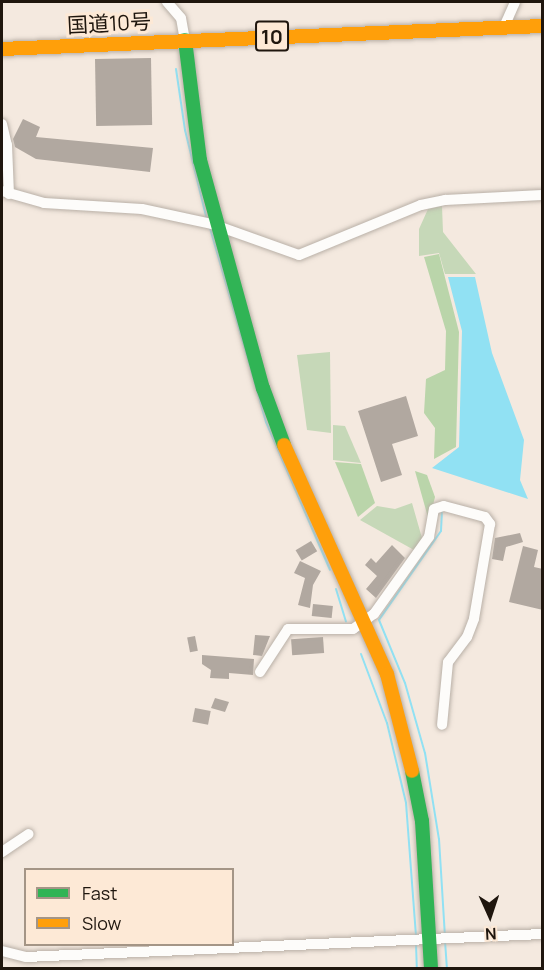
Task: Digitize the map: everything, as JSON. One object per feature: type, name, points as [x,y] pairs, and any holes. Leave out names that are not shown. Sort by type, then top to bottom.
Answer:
[{"type":"main road","name":"国道10号","points":[[2,49],[543,26]]},
{"type":"main road","points":[[185,40],[195,136],[212,224],[270,407],[291,464],[387,674],[417,787],[426,861],[431,969]]},
{"type":"street","points":[[167,2],[181,18],[185,40]]},
{"type":"street","points":[[504,27],[515,2]]},
{"type":"street","points":[[2,124],[7,146],[5,192],[44,203],[142,209],[212,224],[299,255],[421,205],[445,200],[543,195]]},
{"type":"street","points":[[260,672],[288,629],[353,629],[364,622],[429,537],[434,509],[444,506],[489,520],[474,619],[467,637],[448,662],[442,725]]},
{"type":"street","points":[[2,852],[29,834]]},
{"type":"street","points":[[2,838],[13,844]]},
{"type":"street","points":[[2,951],[26,957],[543,934]]},
{"type":"green space","points":[[442,206],[443,232],[476,274],[445,274],[439,253],[419,256],[419,229],[428,209]]},
{"type":"green space","points":[[439,254],[459,332],[456,447],[434,459],[435,428],[424,413],[426,379],[445,370],[446,331],[424,257]]},
{"type":"green space","points":[[330,352],[331,433],[307,430],[297,355]]},
{"type":"green space","points":[[333,425],[345,426],[361,463],[333,460]]},
{"type":"green space","points":[[335,462],[361,464],[375,503],[358,517]]},
{"type":"green space","points":[[415,471],[427,475],[435,497],[429,521]]},
{"type":"green space","points":[[412,503],[422,538],[414,550],[360,520],[377,506],[395,509]]},
{"type":"water","points":[[448,277],[475,277],[492,353],[524,440],[520,480],[528,499],[432,468],[459,447],[462,331]]},
{"type":"building","points":[[151,58],[152,125],[96,126],[95,59]]},
{"type":"building","points":[[23,119],[40,127],[36,137],[153,148],[150,172],[36,159],[15,147],[13,139]]},
{"type":"building","points":[[406,396],[418,436],[392,444],[402,475],[381,482],[358,411]]},
{"type":"building","points":[[520,533],[523,542],[506,547],[503,561],[492,559],[495,538]]},
{"type":"building","points":[[311,541],[317,551],[302,561],[296,550]]},
{"type":"building","points":[[392,545],[405,558],[376,598],[366,589],[377,576],[365,565],[371,558],[376,563]]},
{"type":"building","points":[[523,546],[538,550],[534,567],[543,569],[543,610],[509,602]]},
{"type":"building","points":[[300,561],[321,571],[313,585],[310,608],[298,605],[305,578],[294,573]]},
{"type":"building","points":[[313,604],[333,606],[332,618],[312,616]]},
{"type":"building","points":[[255,635],[270,636],[262,656],[253,655]]},
{"type":"building","points":[[195,636],[198,651],[190,652],[187,638]]},
{"type":"building","points":[[323,637],[324,653],[292,655],[291,639]]},
{"type":"building","points":[[202,655],[254,659],[253,675],[229,673],[229,679],[210,678],[211,670],[202,664]]},
{"type":"building","points":[[215,698],[229,702],[225,712],[211,708]]},
{"type":"building","points":[[195,708],[211,711],[208,725],[192,722]]},
{"type":"waterway","points":[[176,69],[185,130],[207,220]]},
{"type":"waterway","points":[[210,228],[266,422],[330,570]]},
{"type":"waterway","points":[[442,511],[441,531],[379,620],[405,683],[425,753],[439,839],[445,936]]},
{"type":"waterway","points":[[336,589],[346,621]]},
{"type":"waterway","points":[[361,654],[387,723],[406,803],[416,936]]},
{"type":"waterway","points":[[445,941],[447,968]]},
{"type":"waterway","points":[[416,944],[417,968]]},
{"type":"traffic: fast","points":[[185,40],[200,160],[263,388],[284,445]]},
{"type":"traffic: fast","points":[[412,771],[422,821],[431,968]]},
{"type":"traffic: slow","points":[[2,49],[542,26]]},
{"type":"traffic: slow","points":[[284,445],[387,674],[412,771]]}]
